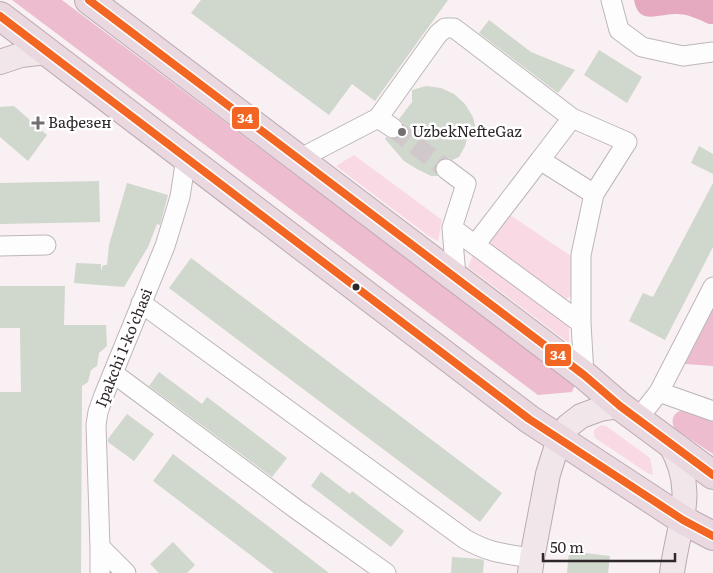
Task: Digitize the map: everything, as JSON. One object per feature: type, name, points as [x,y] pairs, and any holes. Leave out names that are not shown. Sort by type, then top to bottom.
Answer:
[{"type":"highway","points":[[89,0],[456,277],[584,375],[629,413],[713,475]]},
{"type":"highway","points":[[0,16],[529,419],[683,520],[713,536]]},
{"type":"main road","points":[[0,62],[21,55],[47,52]]},
{"type":"main road","points":[[531,565],[548,474],[559,439],[568,426],[581,416],[600,409],[629,413]]},
{"type":"main road","points":[[670,444],[679,463],[684,484],[685,502],[672,573]]},
{"type":"street","points":[[611,0],[619,30],[642,47],[682,56],[713,52]]},
{"type":"street","points":[[299,159],[385,123],[438,34],[445,28],[454,28],[572,118],[626,142],[594,194],[581,255],[581,323],[584,375]]},
{"type":"street","points":[[474,245],[572,118]]},
{"type":"street","name":"Ipakchi 1-ko'chasi","points":[[100,573],[96,425],[98,412],[165,246],[180,197],[186,158]]},
{"type":"street","points":[[540,160],[594,194]]},
{"type":"street","points":[[446,169],[466,184],[452,228],[456,277]]},
{"type":"street","points":[[452,228],[581,323]]},
{"type":"street","points":[[0,246],[46,245]]},
{"type":"street","points":[[629,413],[659,392],[713,287]]},
{"type":"street","points":[[141,303],[465,539],[531,565]]},
{"type":"street","points":[[113,373],[296,509],[386,573]]},
{"type":"street","points":[[659,392],[713,411]]},
{"type":"street","points":[[100,547],[126,573]]},
{"type":"shaded area","points":[[12,0],[62,0],[553,368],[576,382],[572,392],[538,395]]},
{"type":"shaded area","points":[[634,0],[713,0],[713,24],[680,14],[645,16],[640,13]]},
{"type":"shaded area","points":[[354,155],[442,220],[438,241],[430,237],[336,166]]},
{"type":"shaded area","points":[[505,215],[510,215],[571,256],[572,296],[564,300],[488,244],[488,234]]},
{"type":"shaded area","points":[[473,255],[569,326],[569,343],[468,267]]},
{"type":"shaded area","points":[[713,306],[713,366],[685,364]]},
{"type":"shaded area","points":[[682,410],[713,420],[713,454],[675,429],[673,418],[676,413]]},
{"type":"shaded area","points":[[601,425],[606,426],[650,458],[652,475],[595,438],[594,430]]},
{"type":"building","points":[[201,0],[448,0],[375,101],[352,84],[329,115],[191,13]]},
{"type":"building","points":[[489,20],[531,52],[575,70],[558,93],[479,33]]},
{"type":"building","points":[[599,50],[642,77],[627,103],[584,75]]},
{"type":"building","name":"UzbekNefteGaz","points":[[426,86],[441,88],[454,94],[465,104],[473,117],[476,131],[469,133],[459,157],[452,160],[448,158],[442,159],[437,162],[435,168],[438,176],[431,176],[404,161],[385,139],[386,137],[398,138],[402,135],[404,128],[403,123],[399,119],[412,102],[412,90]]},
{"type":"building","points":[[14,106],[47,135],[28,161],[0,137],[0,107]]},
{"type":"building","points":[[699,146],[713,154],[713,174],[691,163]]},
{"type":"building","points":[[99,181],[100,222],[0,224],[0,183]]},
{"type":"building","points":[[127,183],[168,195],[160,225],[157,224],[148,247],[124,287],[74,283],[76,263],[101,264],[101,271],[103,265],[107,265],[109,245]]},
{"type":"building","points":[[713,183],[713,247],[665,340],[629,321],[643,293],[653,297]]},
{"type":"building","points":[[191,258],[502,493],[480,522],[169,288]]},
{"type":"building","points":[[0,286],[65,286],[64,325],[106,325],[107,346],[99,353],[97,366],[91,370],[88,382],[82,386],[81,573],[0,573],[0,392],[21,392],[20,328],[0,328]]},
{"type":"building","points":[[159,372],[202,404],[207,397],[287,458],[272,477],[149,386]]},
{"type":"building","points":[[127,414],[154,434],[134,461],[108,442],[108,439]]},
{"type":"building","points":[[173,454],[329,573],[274,573],[153,481]]},
{"type":"building","points":[[321,472],[350,494],[352,491],[404,531],[391,547],[311,486]]},
{"type":"building","points":[[173,542],[195,565],[187,573],[159,573],[150,564]]},
{"type":"building","points":[[569,551],[610,556],[608,573],[567,573]]},
{"type":"building","points":[[452,557],[484,560],[483,573],[451,573]]},
{"type":"tunnel","points":[[393,128],[446,169]]},
{"type":"transit line","name":"34","points":[[89,0],[713,475]]},
{"type":"transit line","name":"34","points":[[0,16],[529,419],[683,520],[713,536]]},
{"type":"place","name":"Вафезен","points":[[38,123]]},
{"type":"place","name":"UzbekNefteGaz","points":[[402,132]]}]
